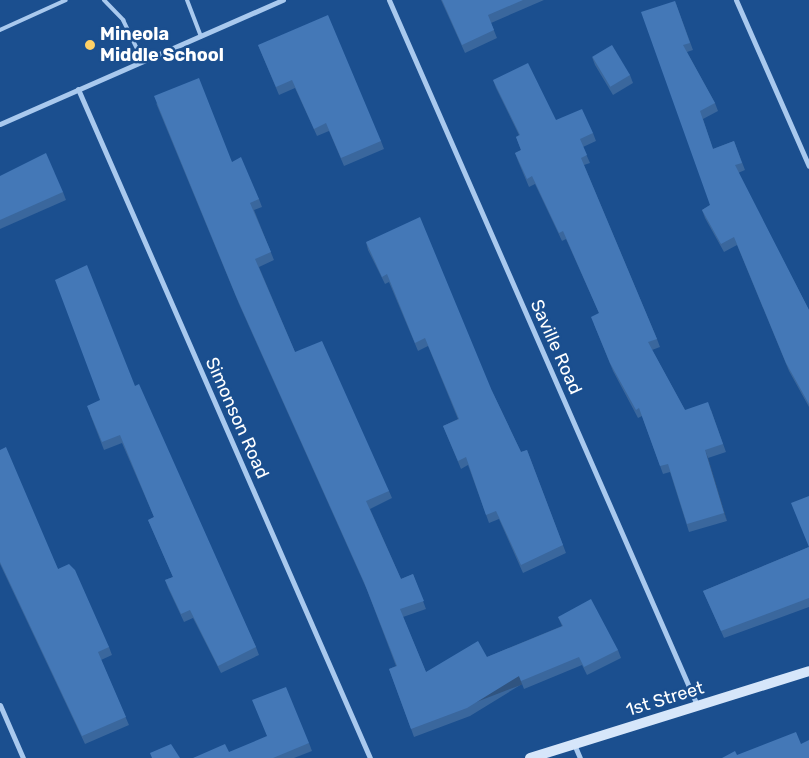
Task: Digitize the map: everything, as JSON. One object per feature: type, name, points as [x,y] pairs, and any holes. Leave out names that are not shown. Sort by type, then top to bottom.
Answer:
[{"type":"street","points":[[0,124],[283,0]]},
{"type":"street","name":"Saville Road","points":[[389,0],[697,706]]},
{"type":"street","points":[[736,0],[809,166]]},
{"type":"street","name":"Simonson Road","points":[[78,90],[370,758]]},
{"type":"street","name":"1st Street","points":[[530,758],[809,671]]},
{"type":"street","points":[[0,705],[23,758]]},
{"type":"street","points":[[574,744],[580,758]]},
{"type":"lane","points":[[0,30],[66,0]]},
{"type":"lane","points":[[104,0],[122,20],[143,61]]},
{"type":"lane","points":[[186,0],[201,36]]},
{"type":"building","points":[[442,0],[523,0],[488,15],[494,30],[462,45]]},
{"type":"building","points":[[675,1],[690,43],[683,45],[715,103],[700,111],[713,149],[734,141],[742,163],[735,165],[809,310],[809,404],[786,363],[734,237],[721,244],[702,210],[710,205],[641,12]]},
{"type":"building","points":[[328,15],[381,141],[341,158],[326,123],[314,129],[292,80],[276,87],[258,45]]},
{"type":"building","points":[[612,45],[630,75],[610,87],[592,57]]},
{"type":"building","points":[[528,63],[556,120],[582,109],[593,133],[580,139],[587,155],[581,158],[657,339],[648,342],[685,410],[708,402],[723,444],[705,450],[724,513],[687,524],[668,464],[660,466],[639,408],[636,410],[610,363],[591,317],[599,313],[563,231],[559,233],[532,176],[527,179],[515,153],[521,150],[516,137],[520,135],[493,80]]},
{"type":"building","points":[[199,78],[232,162],[241,157],[259,199],[250,203],[271,252],[255,259],[295,352],[322,341],[389,491],[366,501],[401,579],[413,574],[424,601],[400,609],[426,672],[478,641],[487,657],[563,626],[558,617],[591,599],[618,650],[584,667],[579,657],[521,681],[519,676],[467,708],[411,729],[389,669],[397,666],[364,582],[236,296],[154,96]]},
{"type":"building","points":[[46,153],[63,192],[0,220],[0,176]]},
{"type":"building","points":[[420,217],[492,391],[521,452],[527,450],[563,545],[521,565],[496,511],[486,515],[466,457],[458,461],[443,426],[459,419],[425,338],[415,343],[387,274],[382,277],[366,242]]},
{"type":"building","points":[[87,265],[135,386],[139,384],[256,647],[218,666],[190,610],[181,614],[165,580],[173,577],[148,520],[154,517],[120,435],[102,442],[87,406],[100,400],[55,280]]},
{"type":"building","points":[[6,447],[58,569],[69,564],[75,570],[109,647],[98,652],[126,717],[82,736],[0,562],[0,450]]},
{"type":"building","points":[[809,496],[809,547],[791,503]]},
{"type":"building","points":[[809,547],[809,598],[721,631],[703,591]]},
{"type":"building","points":[[286,687],[309,743],[273,758],[193,758],[225,744],[229,752],[267,736],[252,700]]},
{"type":"building","points":[[796,732],[801,744],[809,740],[809,758],[722,758],[735,751],[737,755]]},
{"type":"building","points":[[171,744],[180,758],[152,758],[150,753]]},
{"type":"place","name":"Mineola Middle School","points":[[90,45]]}]
